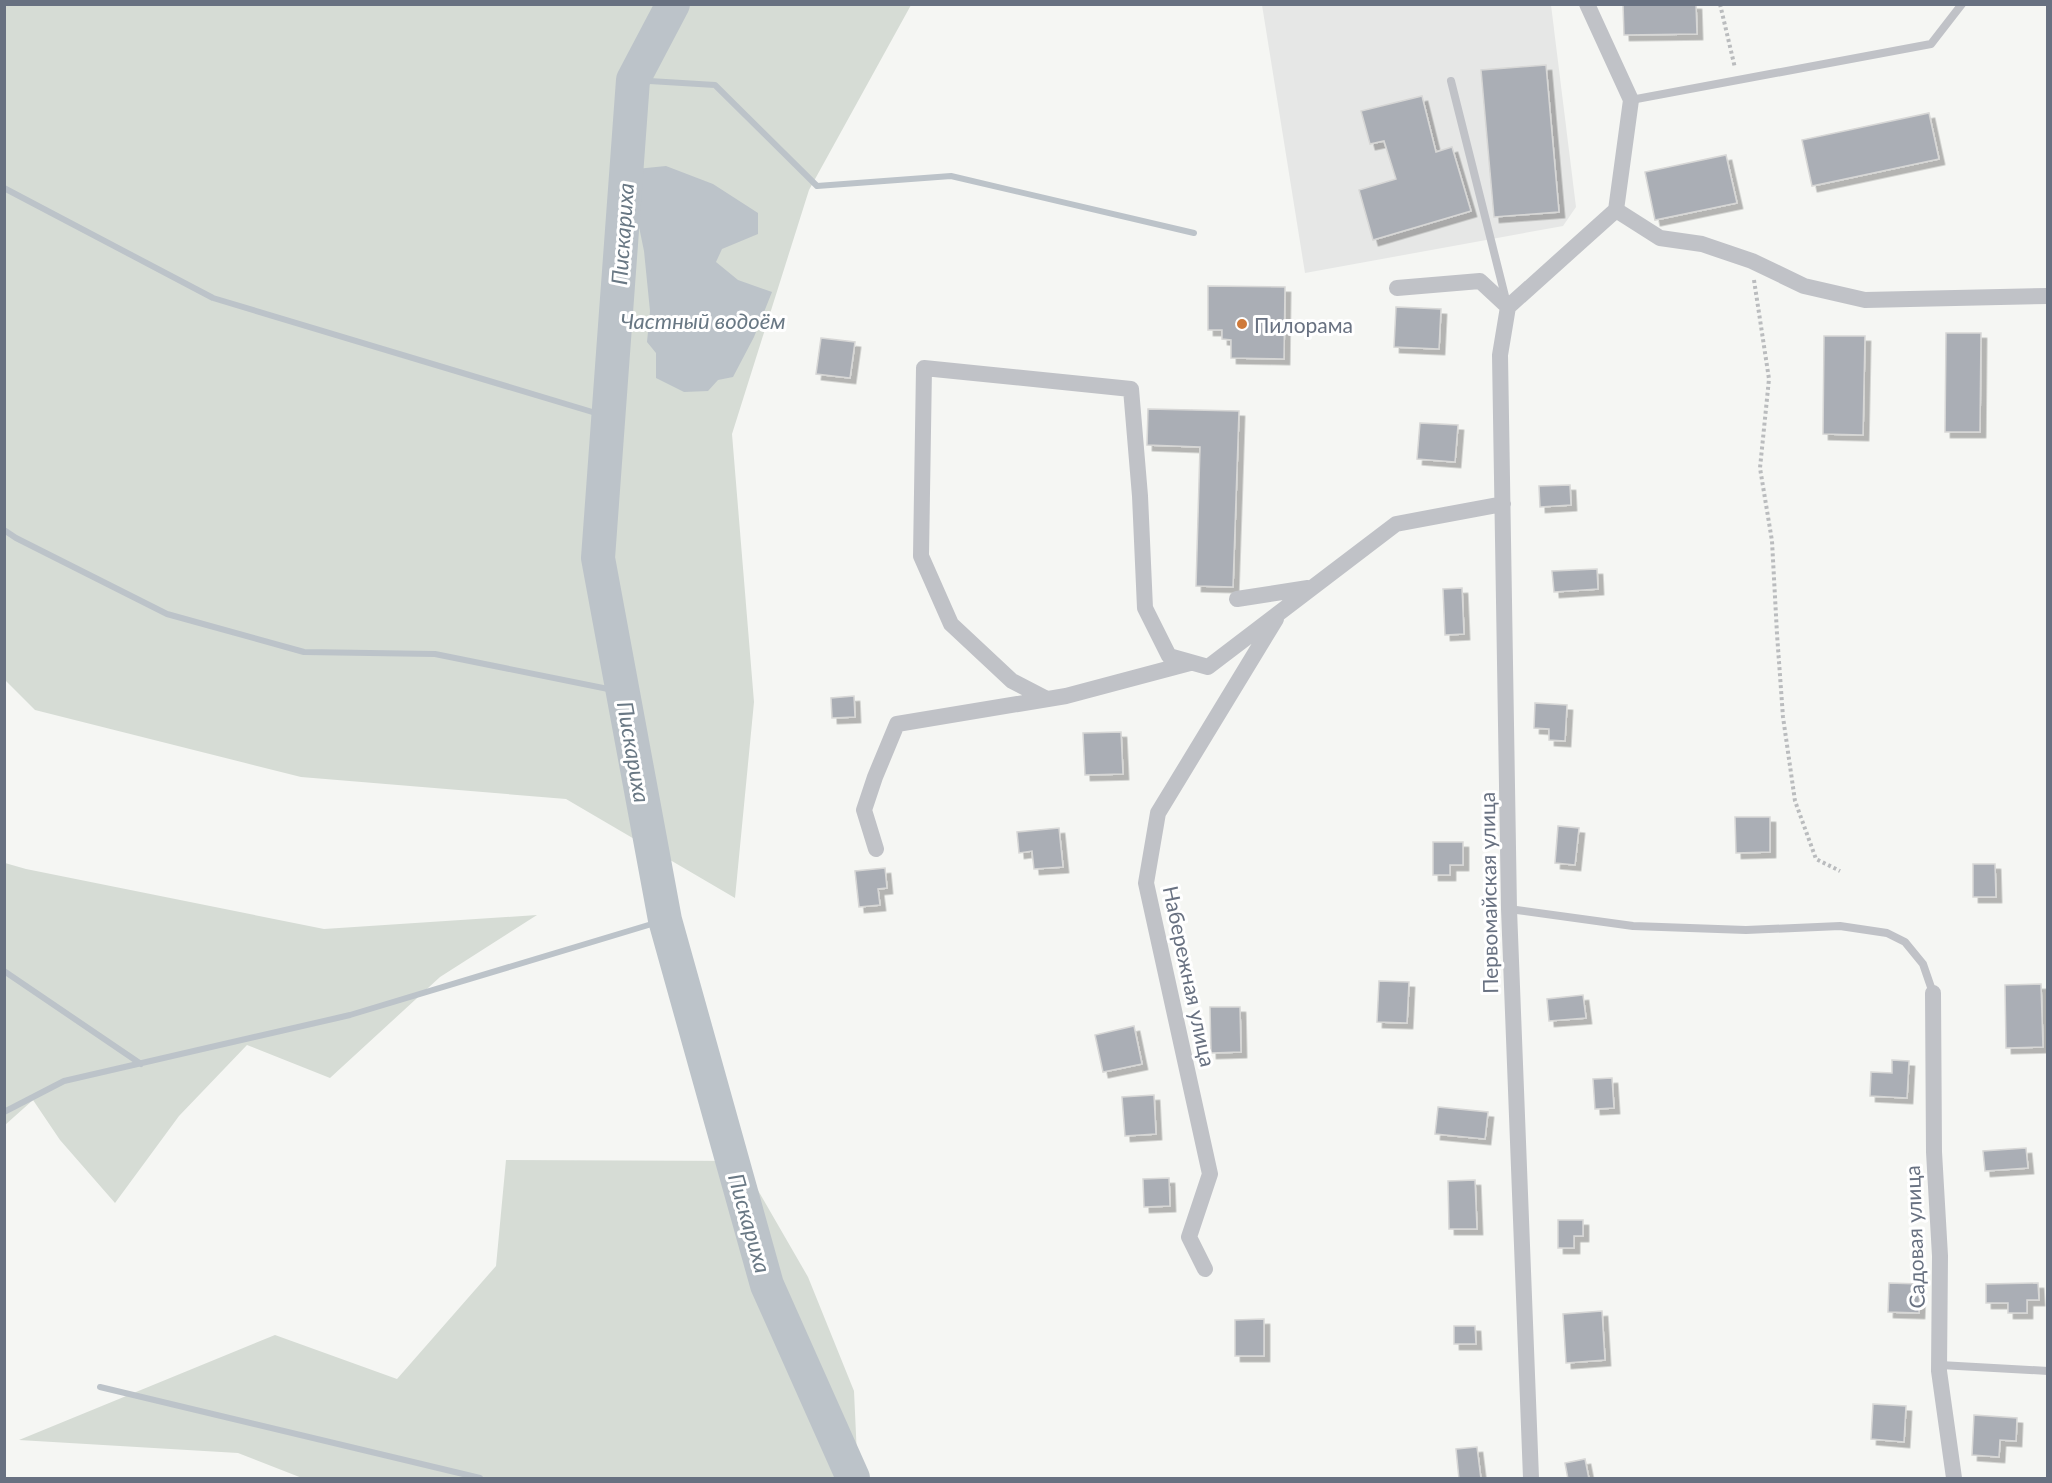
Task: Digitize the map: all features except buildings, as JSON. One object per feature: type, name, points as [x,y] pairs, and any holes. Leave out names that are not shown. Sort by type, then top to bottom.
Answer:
[{"type":"street","points":[[1397,288],[1480,281],[1508,307],[1617,210],[1631,100],[1587,4]]},
{"type":"street","points":[[1617,210],[1660,238],[1702,244],[1752,261],[1804,286],[1865,300],[2048,296]]},
{"type":"street","name":"Первомайская улица","points":[[1508,307],[1500,355],[1509,909],[1531,1479]]},
{"type":"street","points":[[1047,699],[1012,681],[951,624],[921,556],[924,368],[1131,389],[1140,496],[1145,609],[1169,656],[1208,667],[1396,524],[1503,504]]},
{"type":"street","points":[[1237,599],[1312,587]]},
{"type":"street","name":"Набережная улица","points":[[1205,1269],[1189,1237],[1210,1174],[1146,883],[1158,813],[1281,611]]},
{"type":"street","points":[[876,849],[864,810],[897,724],[1047,699],[1191,662]]},
{"type":"street","name":"Садовая улица","points":[[1933,993],[1934,1152],[1940,1256],[1940,1365],[1953,1479]]},
{"type":"lane","points":[[1631,100],[1931,44],[1962,4]]},
{"type":"lane","points":[[1451,81],[1508,307]]},
{"type":"lane","points":[[1509,909],[1633,926],[1746,930],[1840,926],[1887,933],[1905,942],[1923,964],[1933,993]]},
{"type":"lane","points":[[1940,1365],[2048,1371]]},
{"type":"path","points":[[1720,4],[1737,81]]},
{"type":"path","points":[[1752,261],[1769,379],[1760,468],[1772,541],[1782,705],[1795,801],[1816,859],[1840,871]]},
{"type":"shaded area","points":[[4,5],[911,5],[809,190],[732,434],[754,702],[735,898],[566,799],[301,777],[35,710],[5,680]]},
{"type":"shaded area","points":[[1262,5],[1551,5],[1576,207],[1563,226],[1305,273]]},
{"type":"shaded area","points":[[5,863],[324,929],[537,915],[440,977],[330,1078],[247,1045],[179,1116],[115,1203],[60,1140],[33,1100],[5,1125]]},
{"type":"shaded area","points":[[506,1160],[741,1161],[808,1277],[854,1391],[858,1478],[302,1478],[238,1453],[19,1440],[275,1335],[397,1379],[496,1266]]},
{"type":"water","name":"Частный водоём","points":[[666,166],[713,184],[758,213],[758,234],[722,249],[716,262],[738,280],[772,292],[754,337],[733,377],[718,380],[708,391],[684,392],[656,378],[656,353],[647,342],[650,311],[644,251],[638,222],[636,169]]},
{"type":"waterway","name":"Пискариха","points":[[673,4],[633,80],[598,558],[665,920],[767,1285],[853,1478]]},
{"type":"waterway","points":[[633,80],[715,85],[817,186],[951,176],[1194,233]]},
{"type":"waterway","points":[[4,188],[213,298],[609,417]]},
{"type":"waterway","points":[[4,530],[167,614],[304,652],[435,654],[623,692]]},
{"type":"waterway","points":[[4,1112],[64,1081],[350,1015],[665,920]]},
{"type":"waterway","points":[[4,971],[141,1064]]},
{"type":"waterway","points":[[100,1387],[480,1478]]},
{"type":"place","name":"Пилорама","points":[[1242,324]]}]
